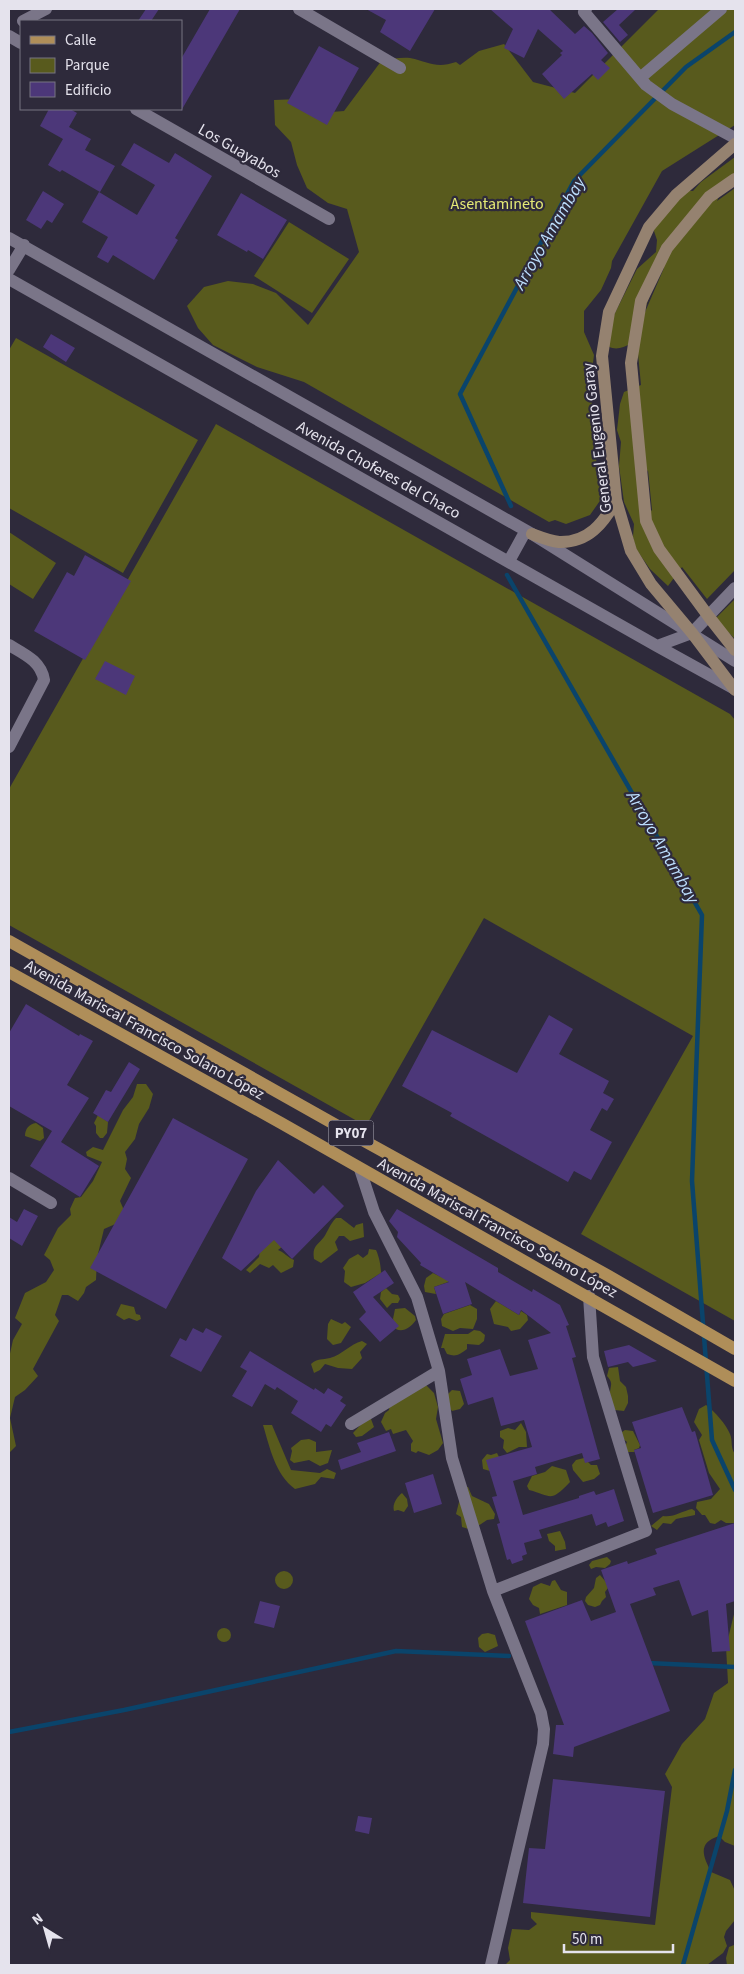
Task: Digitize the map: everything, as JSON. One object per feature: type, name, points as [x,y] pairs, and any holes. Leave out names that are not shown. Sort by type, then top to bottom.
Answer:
[{"type":"main road","name":"Avenida Mariscal Francisco Solano López","points":[[9,941],[735,1348]]},
{"type":"main road","name":"Avenida Mariscal Francisco Solano López","points":[[9,972],[589,1296],[735,1381]]},
{"type":"street","points":[[26,20],[46,9]]},
{"type":"street","points":[[299,9],[400,68]]},
{"type":"street","points":[[586,9],[584,12],[643,82],[672,104],[735,138]]},
{"type":"street","points":[[643,82],[721,9]]},
{"type":"street","points":[[9,36],[20,42]]},
{"type":"street","name":"Los Guayabos","points":[[138,110],[329,219]]},
{"type":"street","name":"General Eugenio Garay","points":[[692,633],[651,584],[631,552],[616,500],[602,356],[609,312],[649,227],[676,195],[735,144]]},
{"type":"street","points":[[735,179],[709,197],[667,248],[641,301],[631,363],[646,521],[659,549],[735,650]]},
{"type":"street","name":"Avenida Choferes del Chaco","points":[[9,238],[528,533],[735,661]]},
{"type":"street","points":[[9,270],[24,245]]},
{"type":"street","name":"Avenida Choferes del Chaco","points":[[9,279],[734,689]]},
{"type":"street","points":[[509,561],[528,533],[558,542],[580,539],[596,529],[606,519],[616,500]]},
{"type":"street","points":[[657,646],[692,633],[735,588]]},
{"type":"street","name":"Avenida Choferes del Chaco","points":[[692,633],[734,689]]},
{"type":"street","points":[[9,645],[37,664],[44,680],[9,747]]},
{"type":"street","points":[[360,1169],[374,1212],[417,1297],[438,1371],[452,1458],[493,1591],[541,1713],[544,1729],[543,1744],[491,1965]]},
{"type":"street","points":[[9,1178],[52,1203]]},
{"type":"street","points":[[493,1591],[646,1531],[593,1357],[589,1296]]},
{"type":"street","points":[[351,1424],[438,1371]]},
{"type":"green space","name":"Asentamineto","points":[[659,9],[735,9],[735,125],[662,171],[612,261],[611,268],[601,290],[584,311],[584,332],[594,355],[591,379],[594,450],[604,495],[590,515],[566,524],[555,520],[549,522],[304,382],[257,367],[213,345],[198,328],[187,306],[204,287],[228,281],[253,284],[276,293],[308,325],[359,252],[347,209],[328,203],[307,188],[297,165],[291,142],[275,125],[274,100],[300,99],[319,113],[344,111],[382,60],[410,58],[438,65],[456,62],[460,65],[479,51],[504,44],[533,82],[575,93]]},
{"type":"green space","points":[[735,157],[735,178],[720,194],[717,201],[735,188],[735,570],[707,599],[682,567],[668,586],[650,569],[636,549],[633,537],[634,524],[624,502],[619,466],[621,442],[617,430],[620,404],[624,392],[641,385],[636,333],[664,268],[661,266],[632,343],[623,347],[612,348],[601,341],[637,269],[656,252],[657,240],[653,228],[681,190],[693,191],[701,182]],"holes":[[[648,470],[652,510],[648,508],[641,484]]]},
{"type":"green space","points":[[289,222],[349,259],[312,313],[254,276]]},
{"type":"green space","points":[[16,338],[198,440],[123,573],[9,508],[9,350]]},
{"type":"green space","points":[[216,424],[730,714],[735,720],[735,1321],[581,1234],[693,1036],[484,918],[366,1126],[9,925],[9,789]]},
{"type":"green space","points":[[9,532],[56,563],[33,599],[9,584]]},
{"type":"green space","points":[[735,599],[735,639],[715,619]]},
{"type":"green space","points":[[137,1084],[146,1084],[153,1094],[149,1108],[139,1124],[135,1139],[125,1152],[127,1159],[125,1169],[131,1178],[120,1201],[126,1215],[120,1222],[104,1229],[97,1258],[96,1280],[86,1287],[78,1301],[68,1295],[62,1295],[55,1315],[59,1321],[33,1369],[38,1376],[25,1390],[15,1397],[10,1418],[16,1446],[9,1453],[9,1358],[13,1340],[22,1324],[15,1318],[25,1293],[46,1282],[54,1270],[50,1260],[44,1255],[58,1228],[71,1215],[70,1209],[75,1198],[81,1197],[93,1181],[102,1162],[87,1156],[86,1152],[93,1147],[103,1150],[123,1110],[133,1097]]},
{"type":"green space","points":[[98,1115],[108,1122],[107,1133],[103,1138],[100,1138],[96,1133],[94,1123]]},
{"type":"green space","points":[[36,1123],[43,1128],[44,1138],[40,1141],[25,1136],[28,1127]]},
{"type":"green space","points":[[336,1218],[341,1218],[354,1228],[356,1225],[363,1223],[364,1237],[350,1241],[344,1236],[339,1236],[335,1242],[338,1250],[321,1263],[314,1259],[314,1249]]},
{"type":"green space","points":[[275,1234],[283,1246],[278,1250],[294,1260],[293,1267],[281,1273],[273,1265],[269,1268],[260,1264],[250,1273],[246,1270],[259,1257],[260,1249]]},
{"type":"green space","points":[[369,1249],[376,1250],[380,1261],[381,1273],[365,1283],[351,1287],[344,1282],[345,1271],[343,1268],[349,1259],[358,1254],[363,1258],[368,1254]]},
{"type":"green space","points":[[433,1273],[449,1279],[448,1282],[434,1287],[436,1294],[425,1292],[424,1286],[426,1278]]},
{"type":"green space","points":[[386,1288],[392,1294],[398,1295],[400,1299],[398,1303],[392,1303],[387,1308],[380,1299],[381,1292]]},
{"type":"green space","points":[[496,1301],[519,1315],[521,1311],[527,1315],[528,1320],[520,1329],[511,1331],[508,1327],[494,1324],[490,1309]]},
{"type":"green space","points":[[121,1304],[134,1307],[136,1314],[140,1315],[141,1319],[137,1321],[129,1318],[124,1320],[116,1315]]},
{"type":"green space","points":[[470,1305],[477,1309],[477,1319],[473,1329],[460,1328],[453,1331],[442,1326],[441,1319],[444,1314]]},
{"type":"green space","points":[[405,1308],[415,1316],[416,1320],[407,1329],[396,1329],[393,1319],[395,1309]]},
{"type":"green space","points":[[331,1319],[342,1324],[345,1322],[351,1327],[341,1343],[333,1345],[327,1339],[328,1324]]},
{"type":"green space","points":[[474,1330],[480,1331],[485,1335],[484,1341],[479,1345],[467,1344],[467,1349],[455,1355],[447,1354],[444,1348],[441,1348],[445,1334],[468,1334]]},
{"type":"green space","points":[[362,1341],[367,1344],[360,1352],[362,1358],[352,1369],[338,1368],[325,1364],[314,1373],[311,1364],[313,1362],[334,1357]]},
{"type":"green space","points":[[618,1367],[620,1381],[626,1387],[628,1396],[628,1403],[624,1411],[615,1410],[610,1394],[611,1382],[607,1376],[609,1368]]},
{"type":"green space","points":[[423,1382],[434,1393],[438,1407],[436,1419],[443,1443],[438,1450],[429,1455],[418,1451],[416,1453],[411,1451],[413,1441],[406,1430],[393,1434],[391,1429],[386,1431],[381,1422],[385,1413],[389,1410],[390,1400]]},
{"type":"green space","points":[[452,1390],[460,1391],[464,1404],[460,1409],[452,1411],[448,1406],[448,1394]]},
{"type":"green space","points":[[706,1405],[723,1422],[731,1437],[735,1454],[735,1523],[726,1523],[721,1520],[715,1524],[710,1523],[705,1515],[702,1515],[696,1508],[697,1502],[711,1499],[720,1489],[709,1473],[699,1440],[702,1435],[694,1422],[699,1409]]},
{"type":"green space","points":[[367,1418],[371,1419],[374,1427],[362,1436],[356,1437],[353,1433]]},
{"type":"green space","points":[[521,1423],[526,1432],[527,1447],[519,1447],[507,1453],[503,1448],[504,1440],[500,1437],[500,1431],[508,1428],[515,1430]]},
{"type":"green space","points":[[263,1425],[272,1425],[291,1470],[320,1473],[327,1469],[336,1473],[334,1479],[321,1477],[315,1484],[295,1489],[288,1483],[278,1468]]},
{"type":"green space","points":[[625,1430],[633,1431],[640,1445],[639,1448],[634,1450],[635,1452],[627,1452],[625,1447],[627,1442],[622,1438],[622,1432]]},
{"type":"green space","points":[[309,1439],[316,1442],[316,1452],[332,1450],[328,1463],[320,1466],[309,1460],[294,1463],[290,1460],[291,1448],[301,1440]]},
{"type":"green space","points":[[497,1453],[499,1457],[490,1471],[483,1469],[482,1460],[487,1454]]},
{"type":"green space","points":[[584,1458],[591,1465],[597,1465],[600,1474],[594,1479],[583,1482],[573,1470],[572,1465],[576,1460]]},
{"type":"green space","points":[[552,1466],[566,1470],[570,1482],[558,1493],[551,1496],[529,1490],[527,1486],[532,1476],[545,1472]]},
{"type":"green space","points":[[463,1486],[468,1487],[472,1496],[489,1504],[495,1514],[494,1519],[487,1520],[472,1530],[462,1527],[461,1517],[456,1514],[459,1502],[466,1496]]},
{"type":"green space","points":[[402,1493],[407,1499],[408,1506],[404,1512],[394,1511],[395,1501]]},
{"type":"green space","points":[[692,1509],[695,1511],[695,1515],[676,1519],[671,1524],[663,1523],[657,1530],[651,1526],[663,1516],[674,1515]]},
{"type":"green space","points":[[560,1531],[566,1549],[555,1551],[555,1546],[549,1541],[547,1534]]},
{"type":"green space","points":[[607,1557],[611,1561],[605,1568],[596,1567],[591,1569],[589,1565],[592,1561]]},
{"type":"green space","points":[[284,1571],[290,1574],[293,1580],[290,1586],[284,1589],[278,1586],[275,1580],[278,1574]]},
{"type":"green space","points":[[600,1575],[608,1588],[605,1592],[606,1597],[600,1605],[595,1607],[588,1605],[585,1601],[594,1588],[596,1578]]},
{"type":"green space","points":[[555,1580],[561,1590],[567,1592],[567,1605],[540,1614],[539,1608],[533,1605],[529,1599],[533,1587],[541,1583],[550,1586],[552,1581]]},
{"type":"green space","points":[[735,1610],[735,1846],[725,1842],[719,1836],[707,1842],[704,1851],[711,1872],[730,1880],[735,1891],[735,1920],[726,1931],[724,1937],[727,1946],[723,1953],[707,1965],[505,1965],[510,1960],[508,1948],[512,1929],[529,1930],[537,1924],[531,1918],[531,1912],[655,1925],[672,1787],[665,1774],[682,1744],[705,1719],[714,1693],[728,1683],[726,1647]]},
{"type":"green space","points":[[221,1628],[227,1628],[231,1635],[227,1642],[221,1642],[217,1638],[217,1632]]},
{"type":"green space","points":[[482,1634],[495,1635],[498,1646],[485,1652],[479,1647],[478,1638]]},
{"type":"green space","points":[[734,1945],[735,1965],[727,1965],[726,1958],[729,1947]]},
{"type":"building","points":[[146,9],[159,9],[152,20],[139,20]]},
{"type":"building","points":[[210,9],[240,9],[182,109],[182,57]]},
{"type":"building","points":[[366,9],[435,9],[410,51],[380,32],[386,20]]},
{"type":"building","points":[[490,9],[549,9],[575,34],[584,26],[608,53],[601,60],[610,68],[598,80],[592,74],[564,99],[542,74],[562,55],[560,53],[563,51],[538,29],[524,58],[504,48],[513,29]]},
{"type":"building","points":[[618,9],[636,9],[619,25],[628,35],[620,42],[603,22]]},
{"type":"building","points":[[319,46],[359,68],[327,125],[287,103]]},
{"type":"building","points":[[48,110],[72,110],[77,113],[69,127],[91,139],[85,150],[115,166],[100,192],[62,170],[60,172],[48,165],[63,139],[40,126]]},
{"type":"building","points":[[134,143],[169,163],[175,153],[212,176],[175,238],[178,240],[154,280],[113,255],[108,263],[97,257],[108,237],[82,222],[99,192],[137,215],[155,185],[121,165]]},
{"type":"building","points":[[43,191],[64,204],[52,223],[47,220],[41,229],[26,220]]},
{"type":"building","points":[[241,193],[287,220],[263,259],[217,235]]},
{"type":"building","points":[[51,334],[75,348],[66,362],[43,347]]},
{"type":"building","points":[[85,555],[131,581],[85,660],[34,631],[67,572],[74,576]]},
{"type":"building","points":[[105,661],[135,676],[126,695],[95,679]]},
{"type":"building","points":[[26,1004],[79,1036],[80,1034],[93,1041],[67,1085],[89,1098],[61,1142],[99,1166],[80,1197],[30,1166],[52,1131],[9,1106],[9,1033]]},
{"type":"building","points":[[549,1015],[573,1029],[559,1054],[609,1081],[603,1093],[614,1099],[607,1111],[602,1108],[590,1130],[612,1142],[591,1180],[574,1171],[568,1182],[450,1116],[452,1113],[402,1086],[432,1030],[517,1073]]},
{"type":"building","points":[[129,1062],[140,1069],[108,1122],[93,1113],[106,1090],[111,1092]]},
{"type":"building","points":[[173,1118],[248,1159],[166,1309],[90,1268]]},
{"type":"building","points":[[278,1160],[314,1194],[323,1185],[344,1206],[292,1259],[274,1240],[241,1271],[222,1258],[256,1191]]},
{"type":"building","points":[[24,1209],[38,1216],[22,1246],[9,1238],[9,1217],[17,1222]]},
{"type":"building","points":[[397,1209],[498,1268],[498,1272],[532,1292],[533,1289],[560,1305],[569,1325],[566,1326],[576,1357],[572,1358],[600,1459],[585,1463],[582,1453],[535,1467],[537,1474],[513,1481],[523,1515],[579,1498],[579,1496],[594,1491],[596,1495],[614,1489],[624,1521],[608,1527],[606,1522],[596,1526],[592,1514],[539,1530],[542,1538],[524,1543],[527,1554],[522,1556],[523,1560],[512,1564],[510,1559],[507,1560],[497,1524],[500,1523],[492,1497],[497,1496],[486,1460],[532,1447],[524,1420],[501,1426],[493,1397],[468,1405],[460,1379],[472,1375],[467,1359],[500,1349],[510,1376],[538,1369],[528,1340],[551,1333],[521,1310],[519,1315],[465,1282],[472,1304],[443,1314],[434,1287],[449,1282],[420,1265],[421,1263],[397,1237],[398,1232],[389,1221]]},
{"type":"building","points":[[385,1270],[394,1283],[373,1297],[399,1326],[380,1342],[359,1319],[366,1312],[353,1292]]},
{"type":"building","points":[[193,1328],[203,1333],[206,1328],[222,1336],[201,1372],[170,1356],[180,1338],[186,1341]]},
{"type":"building","points":[[629,1345],[657,1361],[633,1367],[628,1362],[608,1367],[604,1351]]},
{"type":"building","points":[[250,1351],[314,1390],[315,1388],[324,1394],[328,1388],[343,1397],[340,1401],[346,1405],[331,1427],[326,1424],[321,1432],[291,1413],[298,1401],[277,1387],[275,1390],[265,1384],[252,1407],[232,1396],[247,1371],[240,1367]]},
{"type":"building","points":[[682,1407],[692,1432],[695,1431],[713,1495],[653,1513],[634,1450],[641,1448],[632,1422]]},
{"type":"building","points":[[389,1432],[396,1451],[341,1470],[338,1460],[361,1452],[357,1443]]},
{"type":"building","points":[[433,1474],[442,1504],[414,1513],[405,1483]]},
{"type":"building","points":[[735,1523],[735,1601],[726,1604],[730,1651],[712,1652],[708,1610],[692,1616],[679,1580],[653,1588],[656,1595],[630,1604],[670,1711],[574,1747],[573,1757],[553,1754],[556,1725],[564,1725],[525,1621],[582,1600],[591,1621],[616,1612],[601,1570],[627,1561],[628,1564],[657,1554],[655,1549]]},
{"type":"building","points":[[260,1601],[280,1606],[274,1628],[254,1623]]},
{"type":"building","points":[[553,1779],[665,1791],[650,1917],[523,1903],[529,1848],[545,1849]]},
{"type":"building","points":[[358,1816],[372,1818],[369,1834],[355,1831]]},
{"type":"waterway","name":"Arroyo Amambay","points":[[511,506],[460,394],[574,181],[686,67],[735,32]]},
{"type":"waterway","name":"Arroyo Amambay","points":[[507,575],[702,915],[692,1181],[712,1440],[735,1490]]},
{"type":"waterway","points":[[9,1732],[124,1710],[396,1651],[509,1656]]},
{"type":"waterway","points":[[648,1663],[735,1667]]},
{"type":"waterway","name":"Arroyo Amambay","points":[[683,1965],[727,1811],[735,1770]]}]
